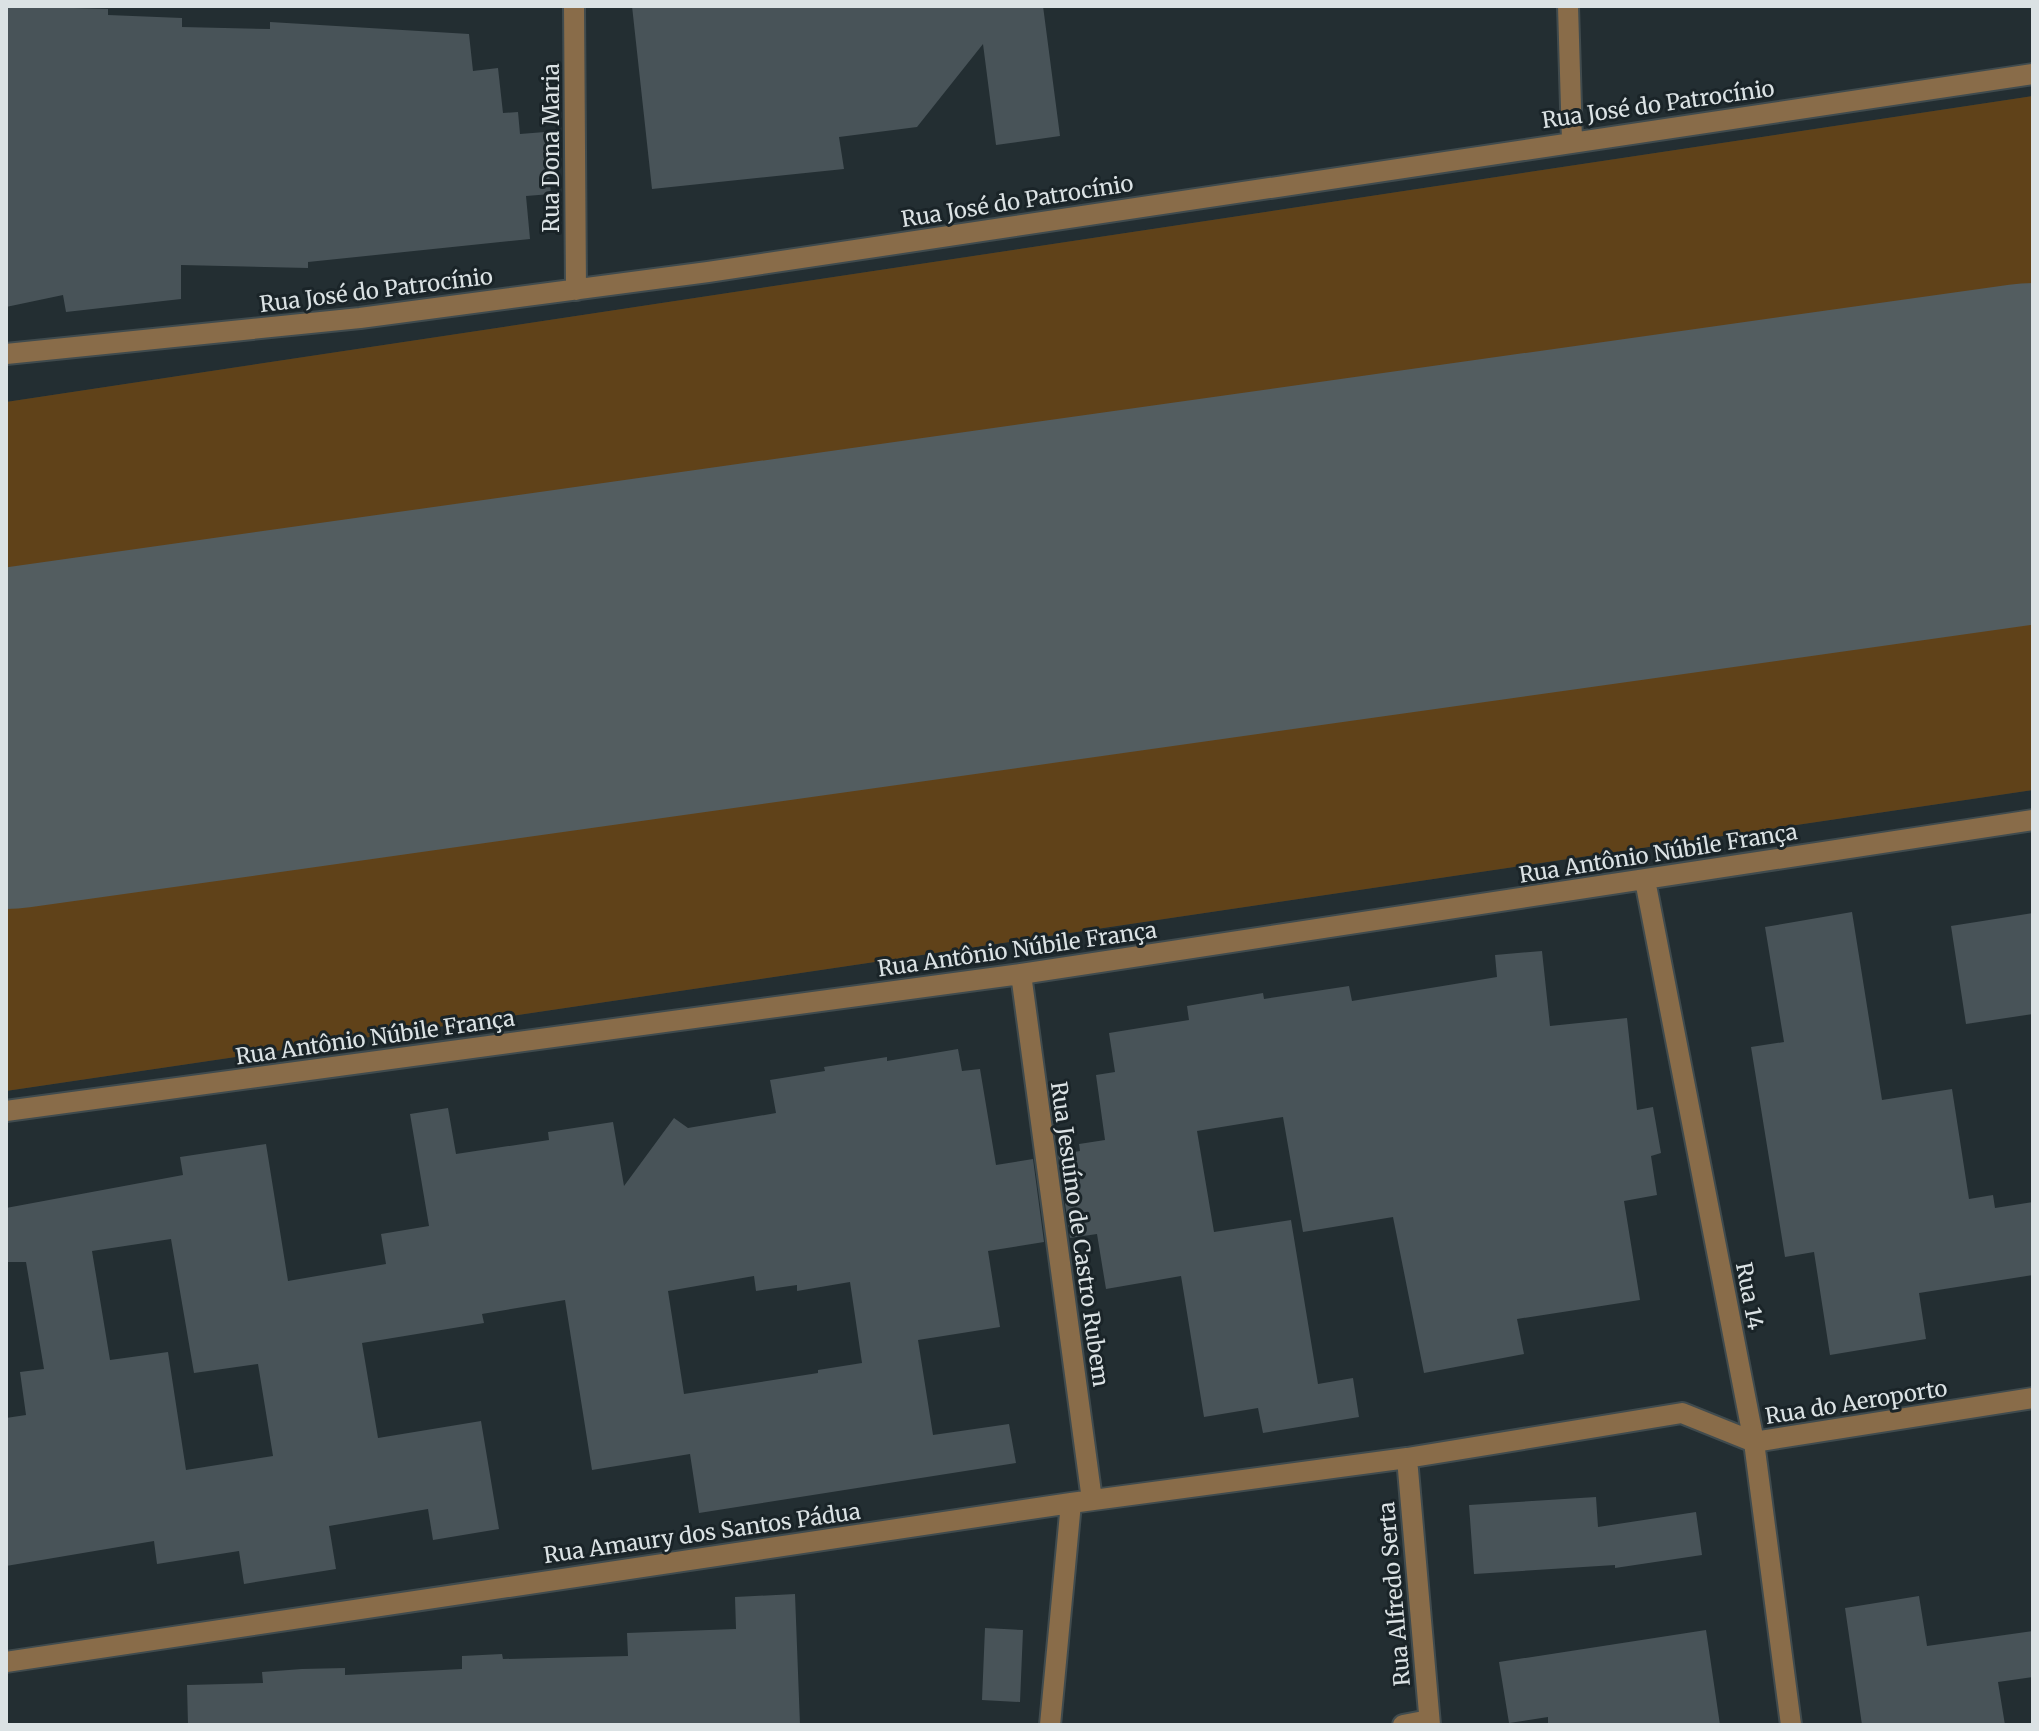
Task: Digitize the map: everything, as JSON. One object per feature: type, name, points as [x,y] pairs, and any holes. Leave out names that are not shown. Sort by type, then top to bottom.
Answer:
[{"type":"street","name":"Rua Dona Maria","points":[[574,6],[576,290]]},
{"type":"street","points":[[1568,6],[1572,141]]},
{"type":"street","name":"Rua José do Patrocínio","points":[[6,354],[360,318],[576,290],[2033,74]]},
{"type":"street","name":"Rua Antônio Núbile França","points":[[6,1111],[1021,974],[2033,820]]},
{"type":"street","name":"Rua 14","points":[[1645,880],[1754,1442],[1791,1725]]},
{"type":"street","name":"Rua Jesuíno de Castro Rubem","points":[[1021,974],[1092,1500]]},
{"type":"street","name":"Rua do Aeroporto","points":[[1407,1458],[1682,1413],[1754,1442],[2033,1398]]},
{"type":"street","name":"Rua Amaury dos Santos Pádua","points":[[6,1662],[1071,1503],[1407,1458]]},
{"type":"street","name":"Rua Alfredo Serta","points":[[1407,1458],[1430,1722]]},
{"type":"street","points":[[1050,1725],[1071,1503]]},
{"type":"street","points":[[1403,1725],[1430,1722]]},
{"type":"shaded area","points":[[2033,96],[2033,790],[6,1091],[6,402]]},
{"type":"shaded area","points":[[2033,96],[2033,366],[6,652],[6,402]]},
{"type":"shaded area","points":[[2033,536],[2033,790],[6,1091],[6,823]]},
{"type":"building","points":[[6,6],[108,9],[108,15],[182,18],[182,27],[270,29],[270,22],[469,34],[473,71],[498,68],[503,113],[518,112],[520,134],[545,132],[551,194],[526,196],[530,239],[308,262],[308,268],[181,265],[181,299],[66,312],[63,295],[6,307]]},
{"type":"building","points":[[632,6],[1043,6],[1060,136],[996,145],[983,44],[917,127],[839,137],[844,169],[652,189]]},
{"type":"building","points":[[1852,912],[1882,1100],[1952,1089],[1969,1199],[1993,1195],[1995,1208],[2033,1202],[2033,1275],[1919,1293],[1926,1339],[1830,1355],[1814,1252],[1785,1257],[1751,1047],[1784,1042],[1765,927]]},
{"type":"building","points":[[2033,913],[2033,1014],[1966,1024],[1951,926]]},
{"type":"building","points":[[1542,951],[1550,1026],[1627,1018],[1637,1110],[1653,1107],[1661,1153],[1651,1156],[1657,1195],[1624,1201],[1640,1300],[1517,1319],[1524,1354],[1424,1373],[1393,1217],[1303,1232],[1283,1117],[1197,1131],[1214,1232],[1291,1220],[1318,1384],[1353,1378],[1359,1417],[1263,1433],[1258,1408],[1204,1417],[1181,1276],[1106,1289],[1097,1234],[1070,1238],[1058,1155],[1080,1151],[1079,1144],[1105,1140],[1096,1075],[1115,1072],[1109,1033],[1189,1020],[1187,1006],[1263,993],[1264,999],[1349,986],[1352,1001],[1497,977],[1495,955]]},
{"type":"building","points":[[958,1049],[962,1071],[980,1069],[996,1165],[1033,1159],[1044,1242],[988,1251],[1000,1327],[918,1340],[933,1435],[1009,1424],[1016,1463],[699,1513],[690,1454],[592,1470],[565,1300],[482,1314],[484,1323],[362,1343],[378,1438],[481,1421],[499,1529],[433,1540],[428,1509],[329,1526],[336,1569],[244,1584],[239,1551],[157,1564],[154,1541],[6,1566],[6,1418],[26,1415],[20,1372],[44,1369],[26,1262],[6,1262],[6,1208],[183,1175],[180,1157],[266,1144],[288,1281],[386,1264],[381,1234],[429,1226],[410,1114],[448,1108],[456,1154],[549,1140],[548,1132],[613,1122],[624,1186],[674,1118],[688,1128],[776,1113],[770,1080],[825,1071],[824,1067],[887,1057],[887,1061]],"holes":[[[171,1239],[194,1373],[258,1364],[273,1456],[186,1470],[168,1352],[110,1360],[92,1251]],[[754,1276],[756,1291],[797,1285],[797,1291],[850,1282],[862,1363],[684,1394],[668,1291]]]},
{"type":"building","points":[[1596,1497],[1598,1527],[1696,1512],[1702,1555],[1615,1568],[1615,1565],[1474,1574],[1469,1505]]},
{"type":"building","points":[[795,1594],[800,1725],[188,1725],[187,1685],[263,1683],[262,1672],[302,1669],[345,1668],[345,1675],[462,1669],[462,1656],[502,1654],[503,1659],[628,1656],[627,1633],[736,1629],[735,1597]]},
{"type":"building","points":[[1919,1596],[1927,1646],[2033,1631],[2033,1677],[1998,1682],[2005,1725],[1862,1725],[1845,1608]]},
{"type":"building","points":[[985,1628],[1023,1630],[1020,1702],[982,1700]]},
{"type":"building","points":[[1706,1630],[1720,1725],[1548,1725],[1548,1717],[1509,1723],[1499,1662]]},
{"type":"runway","points":[[6,739],[2033,453]]}]
